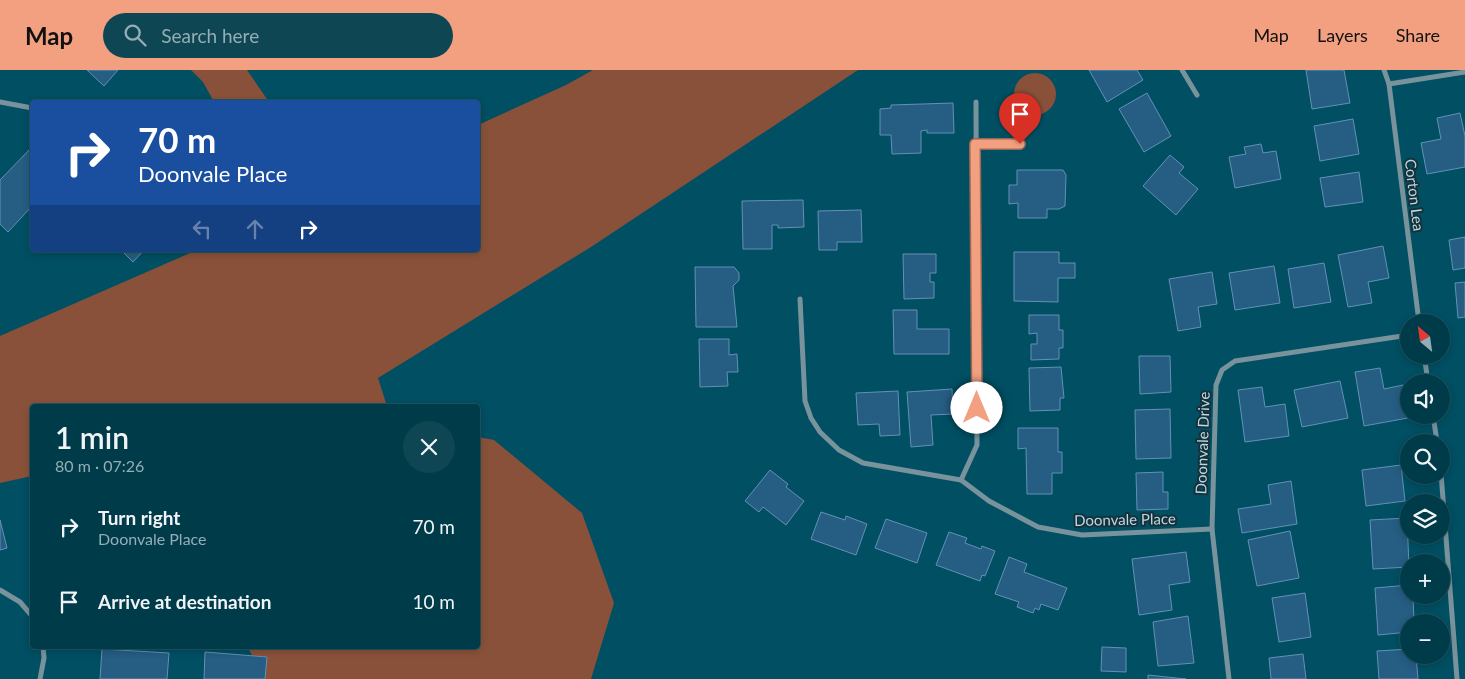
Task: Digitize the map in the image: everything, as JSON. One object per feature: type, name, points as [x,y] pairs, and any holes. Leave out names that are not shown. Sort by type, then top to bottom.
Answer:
[{"type":"street","points":[[1182,70],[1197,95]]},
{"type":"street","name":"Corton Lea","points":[[1384,70],[1389,84],[1418,314]]},
{"type":"street","points":[[1389,84],[1465,72]]},
{"type":"street","points":[[0,102],[30,108]]},
{"type":"street","points":[[961,480],[977,445],[976,102]]},
{"type":"street","points":[[975,144],[1020,144]]},
{"type":"street","name":"Doonvale Place","points":[[800,299],[804,402],[820,432],[839,450],[863,462],[961,480],[989,501],[1038,527],[1082,535],[1212,529]]},
{"type":"street","name":"Doonvale Drive","points":[[1229,679],[1212,529],[1216,385],[1222,370],[1235,361],[1400,336]]},
{"type":"street","points":[[1442,484],[1457,679]]},
{"type":"street","points":[[0,590],[20,602],[30,614]]},
{"type":"street","points":[[40,679],[44,658],[43,649]]},
{"type":"shaded area","points":[[191,70],[247,70],[268,100],[213,100],[203,82]]},
{"type":"shaded area","points":[[593,70],[858,70],[591,247],[378,378],[386,404],[30,404],[30,476],[0,483],[0,336],[192,252],[480,252],[480,124],[566,85]]},
{"type":"shaded area","points":[[1039,73],[1047,76],[1053,82],[1056,94],[1053,106],[1047,112],[1031,115],[1023,112],[1017,106],[1014,90],[1017,82],[1023,76]]},
{"type":"shaded area","points":[[480,437],[494,440],[582,513],[614,603],[591,679],[265,679],[249,649],[480,649]]},
{"type":"building","points":[[87,70],[118,70],[104,86]]},
{"type":"building","points":[[1089,70],[1137,70],[1143,80],[1107,102]]},
{"type":"building","points":[[1306,70],[1344,70],[1350,103],[1312,109]]},
{"type":"building","points":[[1147,93],[1171,136],[1144,152],[1119,109]]},
{"type":"building","points":[[953,103],[954,133],[927,133],[927,130],[921,131],[921,153],[892,154],[891,135],[880,135],[880,109],[891,108],[891,105]]},
{"type":"building","points":[[1460,113],[1465,136],[1465,167],[1427,174],[1421,143],[1441,139],[1437,118]]},
{"type":"building","points":[[1353,119],[1359,154],[1320,161],[1314,126]]},
{"type":"building","points":[[1261,144],[1263,153],[1276,151],[1281,179],[1235,188],[1229,157],[1246,154],[1244,147]]},
{"type":"building","points":[[30,149],[30,208],[8,232],[0,224],[0,180]]},
{"type":"building","points":[[1170,155],[1184,167],[1179,173],[1198,189],[1176,215],[1143,186]]},
{"type":"building","points":[[1017,170],[1063,170],[1066,175],[1065,206],[1059,209],[1047,209],[1047,218],[1018,218],[1018,203],[1009,204],[1009,185],[1017,185]]},
{"type":"building","points":[[1359,172],[1363,202],[1325,207],[1320,178]]},
{"type":"building","points":[[803,200],[804,227],[778,228],[778,225],[772,225],[772,249],[743,249],[742,201]]},
{"type":"building","points":[[861,210],[862,242],[837,242],[837,250],[819,250],[818,211]]},
{"type":"building","points":[[1465,237],[1465,268],[1453,270],[1449,240]]},
{"type":"building","points":[[1383,246],[1389,278],[1368,282],[1372,303],[1348,307],[1338,255]]},
{"type":"building","points":[[123,252],[142,252],[133,262]]},
{"type":"building","points":[[1014,252],[1059,252],[1059,263],[1075,263],[1075,278],[1058,278],[1058,302],[1014,301]]},
{"type":"building","points":[[903,254],[936,254],[936,273],[930,273],[930,282],[934,282],[934,298],[904,299]]},
{"type":"building","points":[[1324,263],[1331,302],[1294,308],[1288,269]]},
{"type":"building","points":[[1274,266],[1280,303],[1235,310],[1229,273]]},
{"type":"building","points":[[695,267],[734,267],[739,273],[739,280],[733,286],[737,327],[696,327]]},
{"type":"building","points":[[1212,272],[1217,304],[1198,307],[1201,327],[1178,331],[1169,279]]},
{"type":"building","points":[[1465,282],[1465,317],[1458,318],[1455,283]]},
{"type":"building","points":[[893,310],[917,310],[917,329],[949,329],[949,354],[894,354]]},
{"type":"building","points":[[1029,315],[1059,315],[1059,330],[1063,330],[1063,348],[1059,348],[1059,359],[1031,360],[1031,344],[1037,344],[1037,333],[1029,334]]},
{"type":"building","points":[[699,339],[729,339],[729,355],[737,354],[738,372],[727,372],[728,386],[700,387]]},
{"type":"building","points":[[1139,356],[1170,356],[1171,392],[1140,394]]},
{"type":"building","points":[[1061,367],[1064,398],[1060,398],[1060,410],[1030,411],[1029,368]]},
{"type":"building","points":[[1380,368],[1384,389],[1400,386],[1400,419],[1364,426],[1355,372]]},
{"type":"building","points":[[1340,381],[1348,418],[1302,427],[1294,390]]},
{"type":"building","points":[[1262,387],[1265,407],[1285,404],[1289,436],[1245,442],[1238,390]]},
{"type":"building","points":[[952,389],[953,414],[931,415],[933,445],[911,447],[907,392]]},
{"type":"building","points":[[898,391],[900,435],[880,436],[879,424],[858,425],[856,393]]},
{"type":"building","points":[[1170,409],[1171,458],[1136,459],[1135,410]]},
{"type":"building","points":[[1018,428],[1058,428],[1058,452],[1062,452],[1062,473],[1052,473],[1052,494],[1027,494],[1026,448],[1018,449]]},
{"type":"building","points":[[1400,465],[1400,484],[1403,484],[1404,494],[1400,494],[1400,502],[1366,506],[1362,470]]},
{"type":"building","points":[[770,470],[788,484],[786,487],[804,501],[786,525],[763,507],[759,512],[745,501]]},
{"type":"building","points":[[1163,472],[1163,492],[1168,492],[1168,509],[1137,510],[1136,473]]},
{"type":"building","points":[[1291,481],[1297,524],[1242,533],[1238,509],[1271,504],[1268,485]]},
{"type":"building","points":[[821,512],[845,520],[846,516],[867,524],[856,555],[811,539]]},
{"type":"building","points":[[1400,518],[1400,544],[1408,544],[1408,554],[1400,554],[1400,568],[1373,569],[1370,520]]},
{"type":"building","points":[[886,519],[927,533],[917,563],[875,548]]},
{"type":"building","points":[[0,520],[7,548],[0,550]]},
{"type":"building","points":[[1290,531],[1299,578],[1257,586],[1248,540]]},
{"type":"building","points":[[949,532],[967,538],[965,543],[981,549],[982,546],[995,551],[985,576],[982,575],[980,581],[936,565]]},
{"type":"building","points":[[1186,552],[1190,582],[1169,585],[1172,610],[1139,615],[1132,559]]},
{"type":"building","points":[[1009,557],[1027,564],[1024,572],[1067,588],[1058,610],[1041,604],[1039,610],[1035,608],[1033,613],[1017,607],[1019,602],[995,594]]},
{"type":"building","points":[[1400,586],[1400,604],[1413,604],[1414,614],[1400,614],[1400,633],[1378,635],[1375,588]]},
{"type":"building","points":[[1305,593],[1311,637],[1279,642],[1272,598]]},
{"type":"building","points":[[1188,616],[1194,663],[1158,666],[1153,622]]},
{"type":"building","points":[[1102,647],[1126,648],[1126,672],[1101,671]]},
{"type":"building","points":[[102,649],[169,653],[167,679],[100,679]]},
{"type":"building","points":[[1400,650],[1400,664],[1417,664],[1418,679],[1379,679],[1377,651]]},
{"type":"building","points":[[205,652],[267,657],[265,679],[204,679]]},
{"type":"building","points":[[1303,654],[1306,679],[1271,679],[1269,658]]},
{"type":"building","points":[[1148,675],[1186,679],[1148,679]]},
{"type":"route","points":[[977,408],[975,144],[1020,144]]}]
